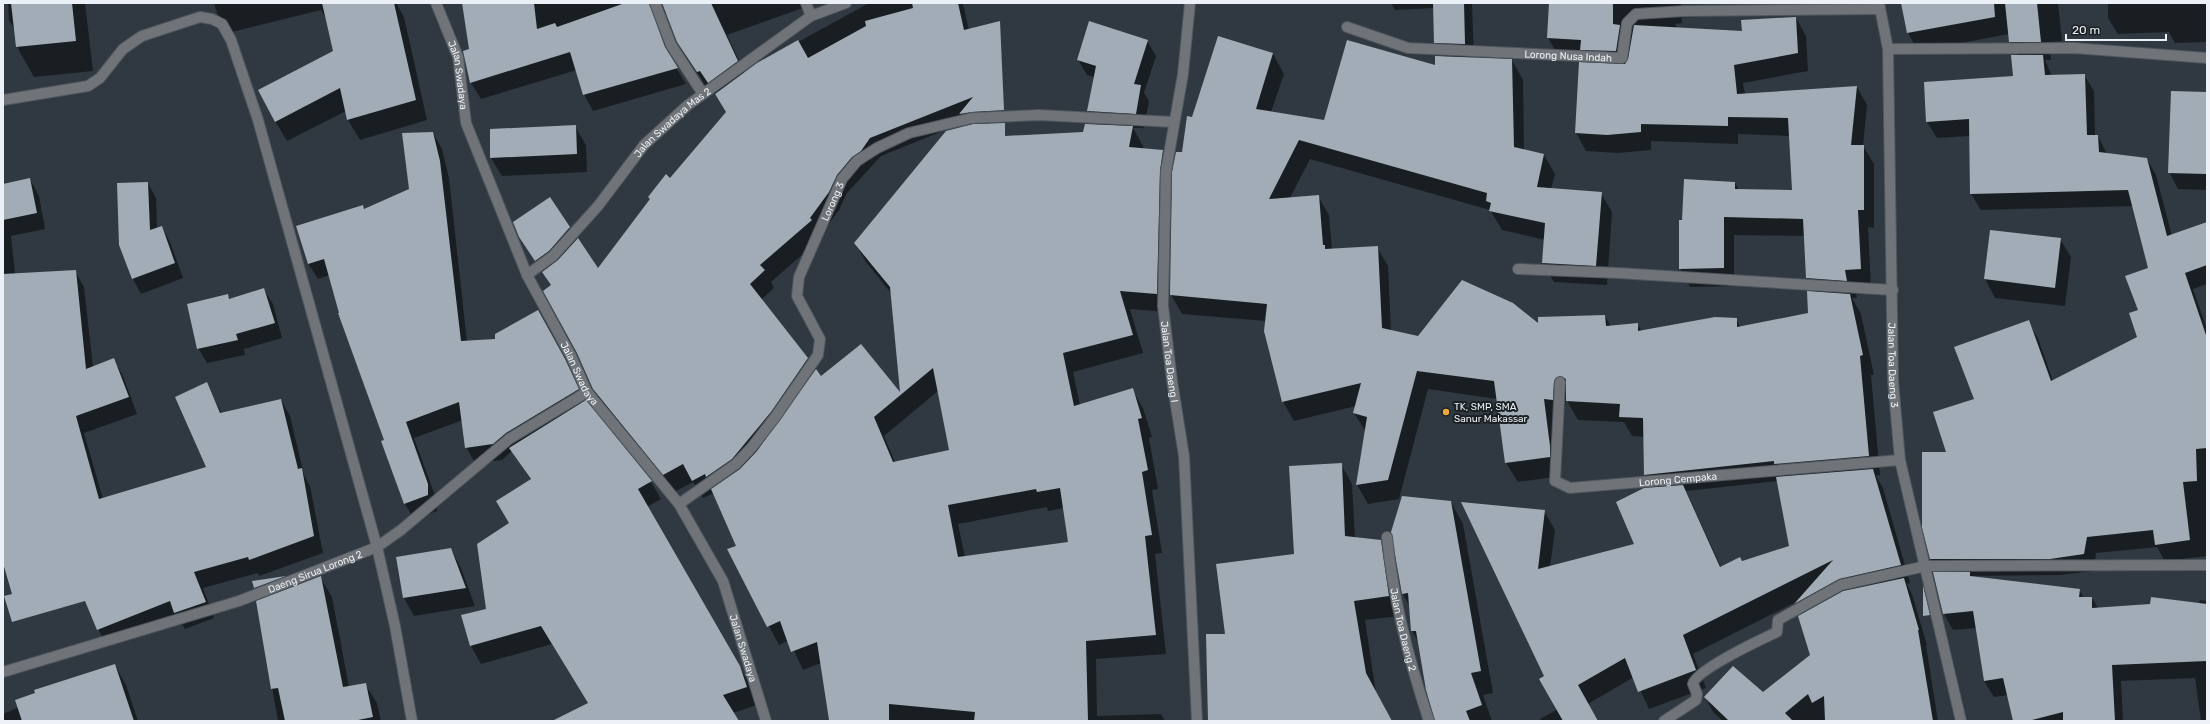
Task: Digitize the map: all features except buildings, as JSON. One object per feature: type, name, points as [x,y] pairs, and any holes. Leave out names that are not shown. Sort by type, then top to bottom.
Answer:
[{"type":"street","name":"Jalan Swadaya","points":[[436,3],[458,57],[466,123],[528,275],[571,356],[587,392],[679,504],[723,581],[766,721]]},
{"type":"street","points":[[655,3],[671,45],[703,94]]},
{"type":"street","points":[[806,3],[811,16]]},
{"type":"street","name":"Jalan Swadaya Mas 2","points":[[528,275],[553,256],[598,206],[644,145],[688,105],[811,16],[846,3]]},
{"type":"street","name":"Jalan Toa Daeng I","points":[[1190,3],[1183,74],[1173,122],[1166,171],[1164,306],[1172,381],[1184,456],[1197,721]]},
{"type":"street","name":"Lorong Nusa Indah","points":[[1347,27],[1408,48],[1622,58],[1627,23],[1636,14],[1684,7],[1879,6]]},
{"type":"street","name":"Jalan Toa Daeng 3","points":[[1879,6],[1888,49],[1893,290],[1893,381],[1900,460],[1961,721]]},
{"type":"street","points":[[3,100],[88,86],[100,78],[123,49],[142,36],[200,17],[212,19],[222,24],[231,40],[258,120],[377,547],[395,626],[412,721]]},
{"type":"street","points":[[1888,49],[2074,48],[2207,58]]},
{"type":"street","name":"Lorong 3","points":[[679,504],[736,464],[752,447],[776,416],[818,355],[820,339],[797,296],[799,277],[842,179],[857,161],[877,148],[909,133],[972,118],[1039,115],[1173,122]]},
{"type":"street","points":[[1518,269],[1618,273],[1893,290]]},
{"type":"street","name":"Lorong Cempaka","points":[[1560,382],[1555,480],[1570,488],[1900,460]]},
{"type":"street","name":"Daeng Sirua Lorong 2","points":[[3,672],[238,601],[377,547],[401,530],[509,439],[587,392]]},
{"type":"street","name":"Jalan Toa Daeng 2","points":[[1387,536],[1394,594],[1419,692],[1429,721]]},
{"type":"street","points":[[1664,721],[1696,700],[1697,694],[1693,684],[1696,677],[1731,655],[1777,632],[1778,620],[1841,585],[1926,566],[2207,564]]},
{"type":"place","name":"TK, SMP, SMA Sanur Makassar","points":[[1446,412]]}]
